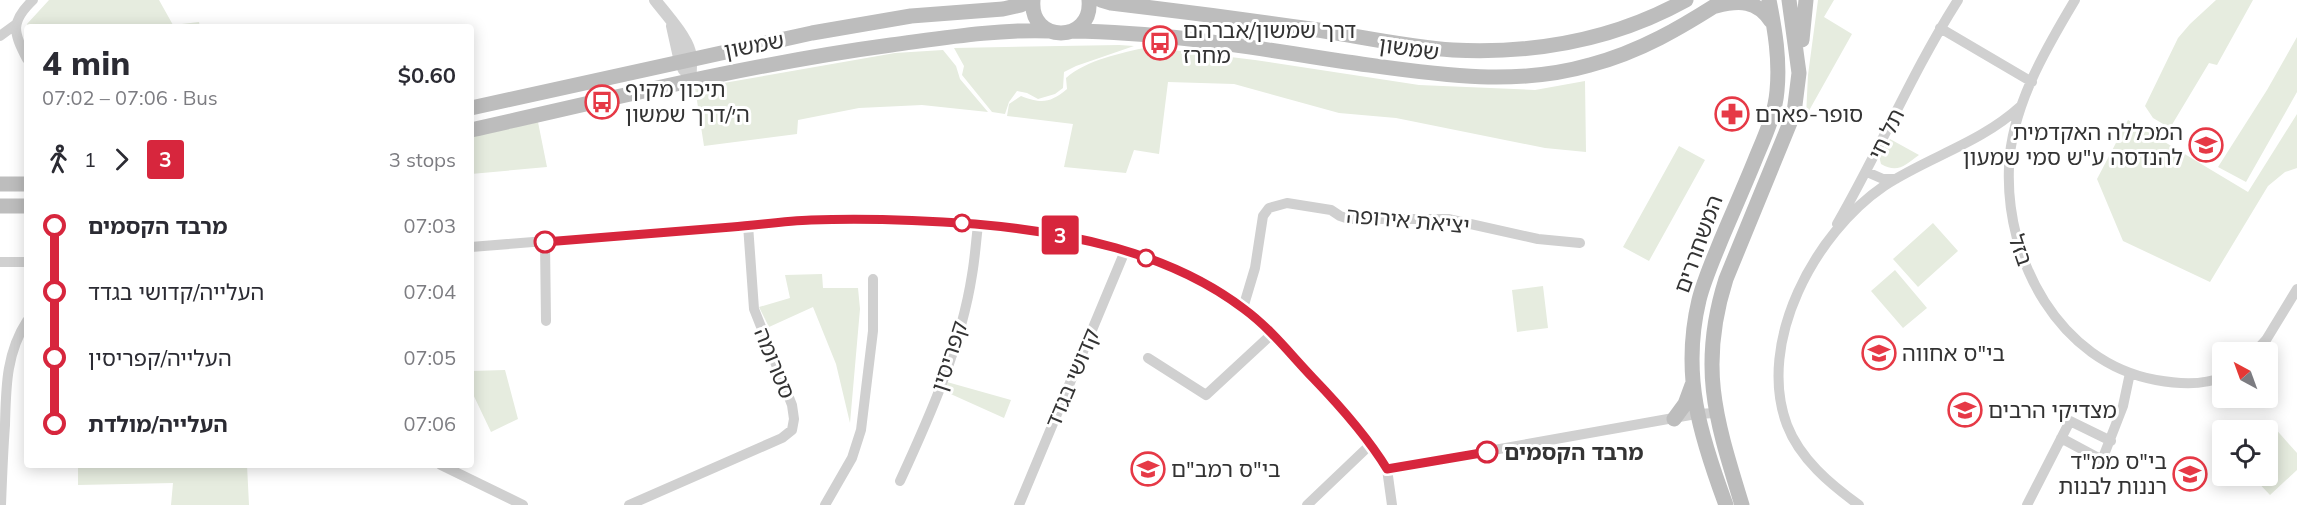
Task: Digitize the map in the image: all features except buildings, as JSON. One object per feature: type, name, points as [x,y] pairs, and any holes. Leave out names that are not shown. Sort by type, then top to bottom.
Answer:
[{"type":"main road","name":"שמשון","points":[[474,107],[864,23],[911,16],[1003,9],[1021,5],[1029,0]]},
{"type":"main road","points":[[1033,0],[1033,12],[1037,20],[1050,32]]},
{"type":"main road","points":[[1072,31],[1085,20],[1089,0]]},
{"type":"main road","name":"שמשון","points":[[1101,0],[1450,50],[1510,51],[1610,34],[1644,21],[1686,0]]},
{"type":"main road","name":"המשחררים","points":[[1726,505],[1696,414],[1692,385],[1693,336],[1699,300],[1708,272],[1773,113],[1777,92],[1778,57],[1769,0]]},
{"type":"main road","name":"המשחררים","points":[[1742,505],[1716,413],[1712,385],[1712,352],[1718,305],[1726,279],[1794,113],[1799,73],[1789,0]]},
{"type":"main road","points":[[1799,73],[1806,0]]},
{"type":"main road","points":[[1719,4],[1737,2],[1754,4],[1761,8],[1774,27]]},
{"type":"main road","name":"שמשון","points":[[474,129],[690,81],[869,48],[1002,32],[1059,33],[1072,31],[1178,37],[1448,76],[1511,78],[1588,66],[1628,53],[1664,37],[1719,4]]},
{"type":"main road","points":[[0,184],[24,184]]},
{"type":"main road","points":[[0,206],[24,206]]},
{"type":"main road","points":[[1674,419],[1685,404],[1692,385]]},
{"type":"street","points":[[24,52],[15,31],[16,19],[33,0]]},
{"type":"street","points":[[655,0],[687,42],[686,61],[690,81]]},
{"type":"street","name":"תל חי","points":[[1829,238],[1867,172],[1940,28],[1958,0]]},
{"type":"street","name":"בזל","points":[[2075,0],[2021,106],[2010,156],[2009,198],[2013,227],[2031,278],[2060,323],[2083,346],[2104,362],[2130,373],[2175,384],[2212,380]]},
{"type":"street","points":[[0,36],[15,25]]},
{"type":"street","points":[[1940,28],[2032,82]]},
{"type":"street","points":[[1859,505],[1817,470],[1802,453],[1787,424],[1779,371],[1782,342],[1791,309],[1803,280],[1829,238],[1861,205],[1897,179],[1984,135],[2021,106]]},
{"type":"street","points":[[1867,172],[1883,179],[1897,179]]},
{"type":"street","name":"יציאת אירופה","points":[[1243,308],[1255,268],[1263,216],[1269,208],[1277,204],[1287,203],[1331,210],[1349,219],[1448,219],[1538,239],[1580,243]]},
{"type":"street","points":[[474,247],[808,220],[863,219],[930,220],[1038,230],[1102,243],[1184,274],[1243,308],[1272,334],[1330,396],[1387,469],[1392,505]]},
{"type":"street","name":"סטרומה","points":[[629,505],[782,438],[792,430],[794,419],[792,405],[754,309],[748,225]]},
{"type":"street","name":"קפריסין","points":[[900,481],[925,427],[959,333],[972,276],[978,225]]},
{"type":"street","points":[[545,242],[546,321]]},
{"type":"street","name":"קדושי בגדד","points":[[1019,505],[1125,251]]},
{"type":"street","points":[[0,262],[24,262]]},
{"type":"street","points":[[825,505],[852,458],[861,430],[873,331],[873,279]]},
{"type":"street","points":[[2264,342],[2297,289]]},
{"type":"street","points":[[1,505],[5,362],[24,326]]},
{"type":"street","points":[[1148,358],[1206,395],[1272,334]]},
{"type":"street","points":[[2061,438],[2102,460],[2123,406],[2130,373]]},
{"type":"street","points":[[1387,469],[1696,414],[1716,413]]},
{"type":"street","points":[[2027,505],[2070,421],[2111,441]]},
{"type":"street","points":[[1307,505],[1370,445]]},
{"type":"street","points":[[447,468],[523,505]]},
{"type":"shaded area","points":[[49,0],[159,0],[172,24],[27,24]]},
{"type":"shaded area","points":[[1818,0],[1834,0],[1824,17],[1852,34],[1806,116],[1808,75]]},
{"type":"shaded area","points":[[2216,0],[2253,0],[2217,65],[2209,63],[2170,128],[2153,118],[2145,106],[2178,38]]},
{"type":"shaded area","points":[[2297,37],[2297,92],[2246,182],[2218,167],[2267,90]]},
{"type":"shaded area","points":[[1134,46],[1064,72],[1063,88],[1055,94],[1038,99],[1017,91],[1009,102],[1005,114],[992,112],[962,75],[964,66],[954,48]]},
{"type":"shaded area","points":[[1148,47],[1255,60],[1419,85],[1535,90],[1585,81],[1586,152],[1545,148],[1396,118],[1339,113],[1234,84],[1168,82],[1159,154],[1134,150],[1126,173],[1064,167],[1073,124],[1007,116],[1009,104],[1021,96],[1040,101],[1051,99],[1067,89],[1066,78],[1084,66]]},
{"type":"shaded area","points":[[943,50],[956,66],[960,79],[988,112],[922,105],[859,108],[798,120],[797,134],[704,146],[695,88],[895,53]]},
{"type":"shaded area","points":[[2297,114],[2297,168],[2285,172],[2268,186],[2210,282],[2123,241],[2097,179],[2128,120],[2248,192]]},
{"type":"shaded area","points":[[538,122],[547,167],[474,174],[474,136]]},
{"type":"shaded area","points":[[1890,139],[1919,155],[1897,168],[1881,164],[1879,156]]},
{"type":"shaded area","points":[[1679,146],[1705,160],[1649,261],[1623,247]]},
{"type":"shaded area","points":[[1933,223],[1958,251],[1918,287],[1893,259]]},
{"type":"shaded area","points":[[1895,270],[1927,308],[1903,328],[1871,291]]},
{"type":"shaded area","points":[[822,274],[823,288],[858,288],[860,309],[850,423],[836,364],[813,307],[769,327],[759,307],[790,298],[785,275]]},
{"type":"shaded area","points":[[1543,286],[1548,328],[1517,332],[1512,290]]},
{"type":"shaded area","points":[[505,370],[518,419],[491,432],[474,396],[474,371]]},
{"type":"shaded area","points":[[947,382],[1011,400],[1004,418],[944,391]]},
{"type":"shaded area","points":[[2278,432],[2297,453],[2297,470],[2270,495],[2261,486],[2278,486]]},
{"type":"shaded area","points":[[78,468],[247,468],[249,505],[171,505],[173,483],[78,485]]},
{"type":"bus line","name":"3","points":[[545,242],[808,220],[863,219],[930,220],[1006,226],[1102,243],[1184,274],[1243,308],[1261,323],[1330,396],[1387,469],[1487,452]]},
{"type":"place","name":"דרך שמשון/אברהם מחרז","points":[[1160,43]]},
{"type":"place","name":"תיכון מקיף ה׳/דרך שמשון","points":[[602,102]]},
{"type":"place","name":"סופר-פארם","points":[[1732,114]]},
{"type":"place","name":"המכללה האקדמית להנדסה ע\"ש סמי שמעון","points":[[2206,145]]},
{"type":"place","name":"בי\"ס אחווה","points":[[1879,353]]},
{"type":"place","name":"מצדיקי הרבים","points":[[1965,410]]},
{"type":"place","name":"מרבד הקסמים","points":[[1487,452]]},
{"type":"place","name":"בי\"ס רמב\"ם","points":[[1148,469]]},
{"type":"place","name":"בי\"ס ממ\"ד רננות לבנות","points":[[2190,474]]}]
